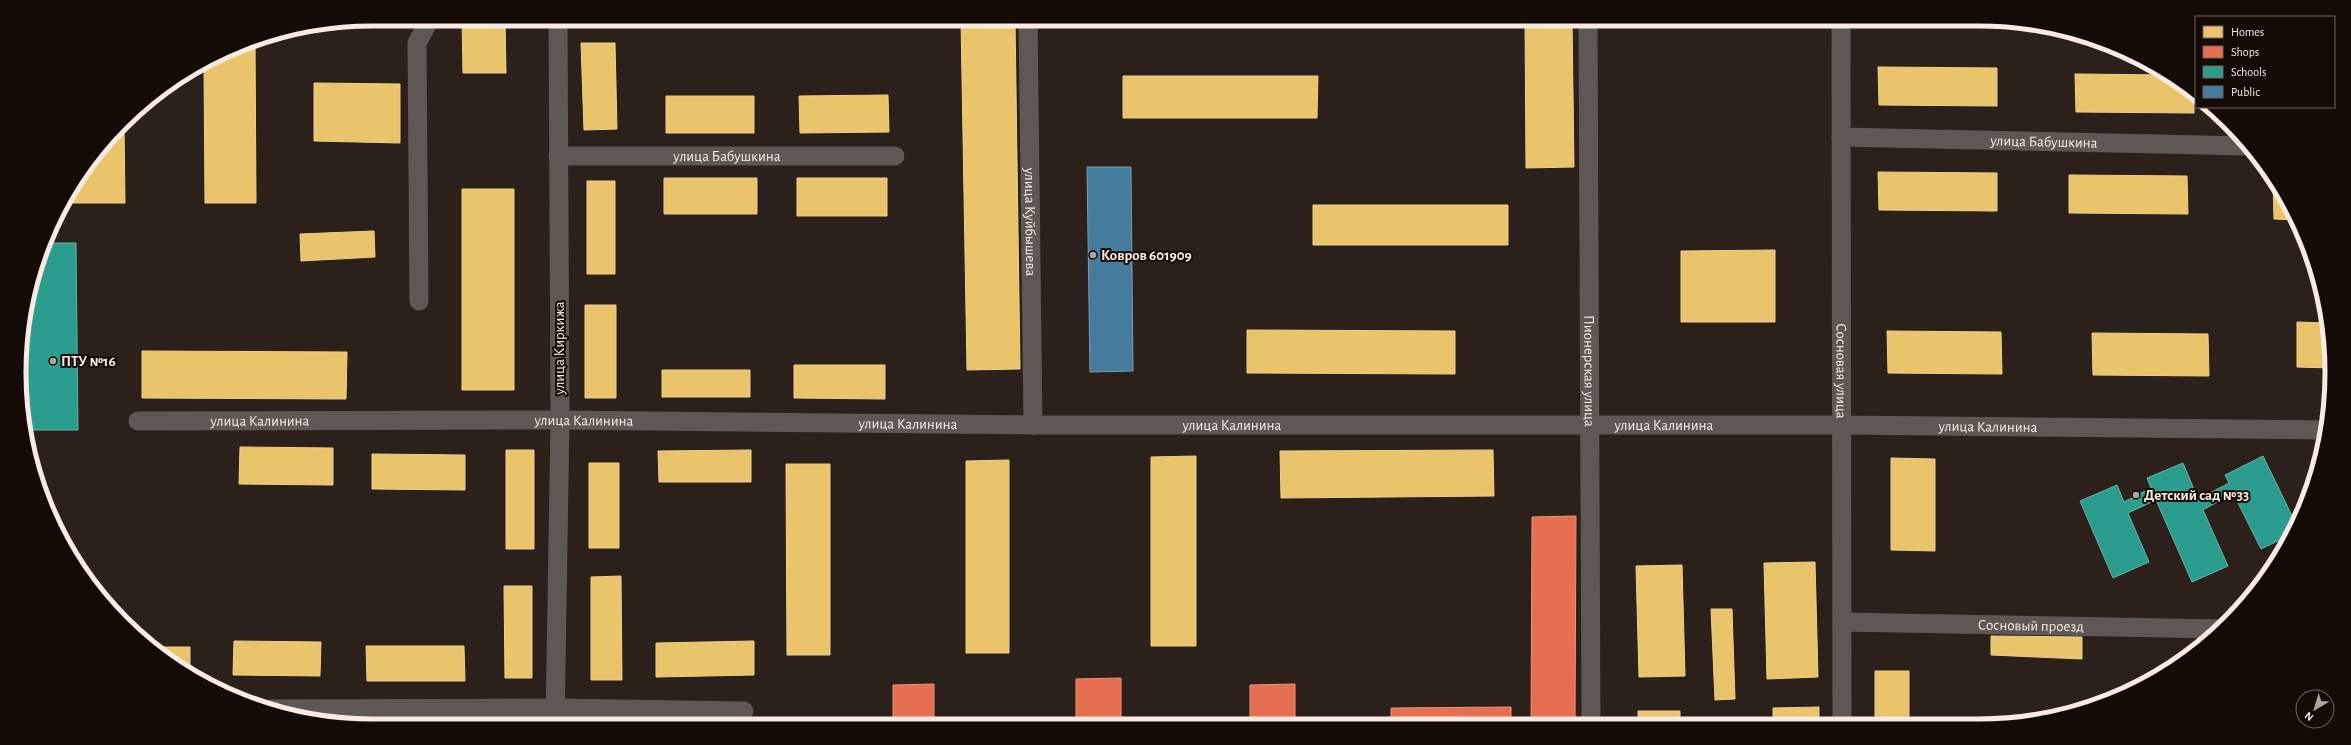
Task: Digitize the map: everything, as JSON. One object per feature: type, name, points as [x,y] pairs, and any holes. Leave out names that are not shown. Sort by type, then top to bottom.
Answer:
[{"type":"street","points":[[419,301],[417,44],[426,26]]},
{"type":"street","name":"улица Киркижа","points":[[556,717],[560,420],[558,26]]},
{"type":"street","name":"улица Куйбышева","points":[[1028,26],[1033,425]]},
{"type":"street","name":"Пионерская улица","points":[[1588,26],[1591,427],[1591,719]]},
{"type":"street","name":"Сосновая улица","points":[[1841,26],[1842,719]]},
{"type":"street","name":"улица Бабушкина","points":[[1841,137],[2240,146]]},
{"type":"street","name":"улица Бабушкина","points":[[558,156],[895,156]]},
{"type":"street","name":"улица Калинина","points":[[138,421],[560,420],[1033,425],[1591,427],[1842,425],[2320,430]]},
{"type":"street","name":"Сосновый проезд","points":[[1842,622],[2212,629]]},
{"type":"street","points":[[295,710],[556,717],[744,711]]},
{"type":"building: Homes","points":[[462,26],[505,26],[506,73],[463,73]]},
{"type":"building: Homes","points":[[961,26],[1015,26],[1020,369],[967,370]]},
{"type":"building: Homes","points":[[1525,26],[1572,26],[1574,167],[1526,168]]},
{"type":"building: Homes","points":[[581,43],[615,43],[617,129],[584,130]]},
{"type":"building: Homes","points":[[255,46],[256,203],[205,203],[204,69]]},
{"type":"building: Homes","points":[[1878,67],[1997,68],[1997,106],[1879,105]]},
{"type":"building: Homes","points":[[2075,74],[2157,75],[2194,102],[2194,113],[2076,112]]},
{"type":"building: Homes","points":[[1123,76],[1318,76],[1317,118],[1123,118]]},
{"type":"building: Homes","points":[[314,83],[400,84],[400,143],[314,141]]},
{"type":"building: Homes","points":[[888,95],[889,132],[800,133],[799,96]]},
{"type":"building: Homes","points":[[666,96],[754,96],[754,133],[666,133]]},
{"type":"building: Homes","points":[[124,130],[125,203],[71,203],[84,180]]},
{"type":"building: Homes","points":[[1878,172],[1997,173],[1997,211],[1879,210]]},
{"type":"building: Homes","points":[[2069,175],[2187,176],[2188,214],[2069,213]]},
{"type":"building: Homes","points":[[664,178],[757,178],[757,214],[664,214]]},
{"type":"building: Homes","points":[[797,178],[887,178],[887,216],[797,216]]},
{"type":"building: Homes","points":[[587,181],[615,181],[615,274],[587,274]]},
{"type":"building: Homes","points":[[462,189],[514,189],[514,390],[462,390]]},
{"type":"building: Homes","points":[[2273,190],[2289,220],[2274,219]]},
{"type":"building: Homes","points":[[1313,205],[1508,205],[1508,245],[1313,245]]},
{"type":"building: Homes","points":[[374,231],[375,257],[301,261],[300,234]]},
{"type":"building: Homes","points":[[1775,250],[1775,322],[1681,322],[1681,251]]},
{"type":"building: Homes","points":[[585,305],[616,305],[616,398],[585,398]]},
{"type":"building: Homes","points":[[2297,322],[2321,323],[2325,368],[2297,367]]},
{"type":"building: Homes","points":[[1247,330],[1455,331],[1455,374],[1247,373]]},
{"type":"building: Homes","points":[[1887,331],[2001,332],[2002,374],[1888,373]]},
{"type":"building: Homes","points":[[2092,333],[2208,334],[2209,376],[2093,375]]},
{"type":"building: Homes","points":[[142,351],[347,352],[346,399],[142,398]]},
{"type":"building: Homes","points":[[794,365],[885,365],[885,399],[794,398]]},
{"type":"building: Homes","points":[[662,370],[750,370],[750,397],[662,397]]},
{"type":"building: Homes","points":[[240,447],[333,448],[333,485],[239,484]]},
{"type":"building: Homes","points":[[506,450],[534,450],[534,549],[506,549]]},
{"type":"building: Homes","points":[[751,450],[751,482],[659,482],[658,451]]},
{"type":"building: Homes","points":[[1493,450],[1494,496],[1281,498],[1280,451]]},
{"type":"building: Homes","points":[[372,454],[465,455],[465,490],[372,489]]},
{"type":"building: Homes","points":[[1196,456],[1196,646],[1151,646],[1151,457]]},
{"type":"building: Homes","points":[[1891,458],[1935,459],[1935,551],[1891,550]]},
{"type":"building: Homes","points":[[1009,460],[1009,653],[966,653],[966,461]]},
{"type":"building: Homes","points":[[589,463],[619,463],[619,548],[589,548]]},
{"type":"building: Homes","points":[[786,464],[830,464],[830,655],[787,655]]},
{"type":"building: Homes","points":[[1815,562],[1818,677],[1767,679],[1764,563]]},
{"type":"building: Homes","points":[[1682,565],[1685,676],[1639,677],[1636,566]]},
{"type":"building: Homes","points":[[621,576],[622,680],[591,680],[591,577]]},
{"type":"building: Homes","points":[[504,586],[532,586],[532,678],[505,678]]},
{"type":"building: Homes","points":[[1711,609],[1732,609],[1735,699],[1715,700]]},
{"type":"building: Homes","points":[[1991,636],[2082,637],[2082,659],[1991,655]]},
{"type":"building: Homes","points":[[234,641],[321,642],[320,676],[233,675]]},
{"type":"building: Homes","points":[[754,641],[754,675],[656,677],[656,643]]},
{"type":"building: Homes","points":[[366,646],[464,646],[465,681],[367,681]]},
{"type":"building: Homes","points":[[162,647],[190,647],[190,667]]},
{"type":"building: Homes","points":[[1875,671],[1909,671],[1909,719],[1875,719]]},
{"type":"building: Homes","points":[[1819,707],[1819,719],[1773,719],[1773,708]]},
{"type":"building: Homes","points":[[1638,711],[1680,711],[1680,719],[1638,719]]},
{"type":"building: Shops","points":[[1576,516],[1575,719],[1531,719],[1532,517]]},
{"type":"building: Shops","points":[[1121,678],[1121,719],[1076,719],[1076,679]]},
{"type":"building: Shops","points":[[934,684],[934,719],[893,719],[893,685]]},
{"type":"building: Shops","points":[[1295,684],[1295,719],[1250,719],[1250,685]]},
{"type":"building: Shops","points":[[1511,707],[1511,719],[1391,719],[1391,708]]},
{"type":"building: Schools","name":"ПТУ №16","points":[[51,243],[76,243],[78,430],[31,430],[29,418],[26,372],[29,327],[38,283]]},
{"type":"building: Schools","points":[[2263,456],[2293,518],[2283,538],[2261,549],[2233,493],[2203,510],[2228,566],[2192,582],[2156,500],[2128,513],[2149,562],[2113,578],[2080,501],[2117,485],[2124,502],[2151,488],[2147,478],[2183,463],[2198,499],[2229,483],[2225,475]]},
{"type":"building: Public","points":[[1087,167],[1131,167],[1133,371],[1090,372]]},
{"type":"place","name":"Ковров 601909","points":[[1093,255]]},
{"type":"place","name":"ПТУ №16","points":[[53,361]]},
{"type":"place","name":"Детский сад №33","points":[[2136,495]]}]
